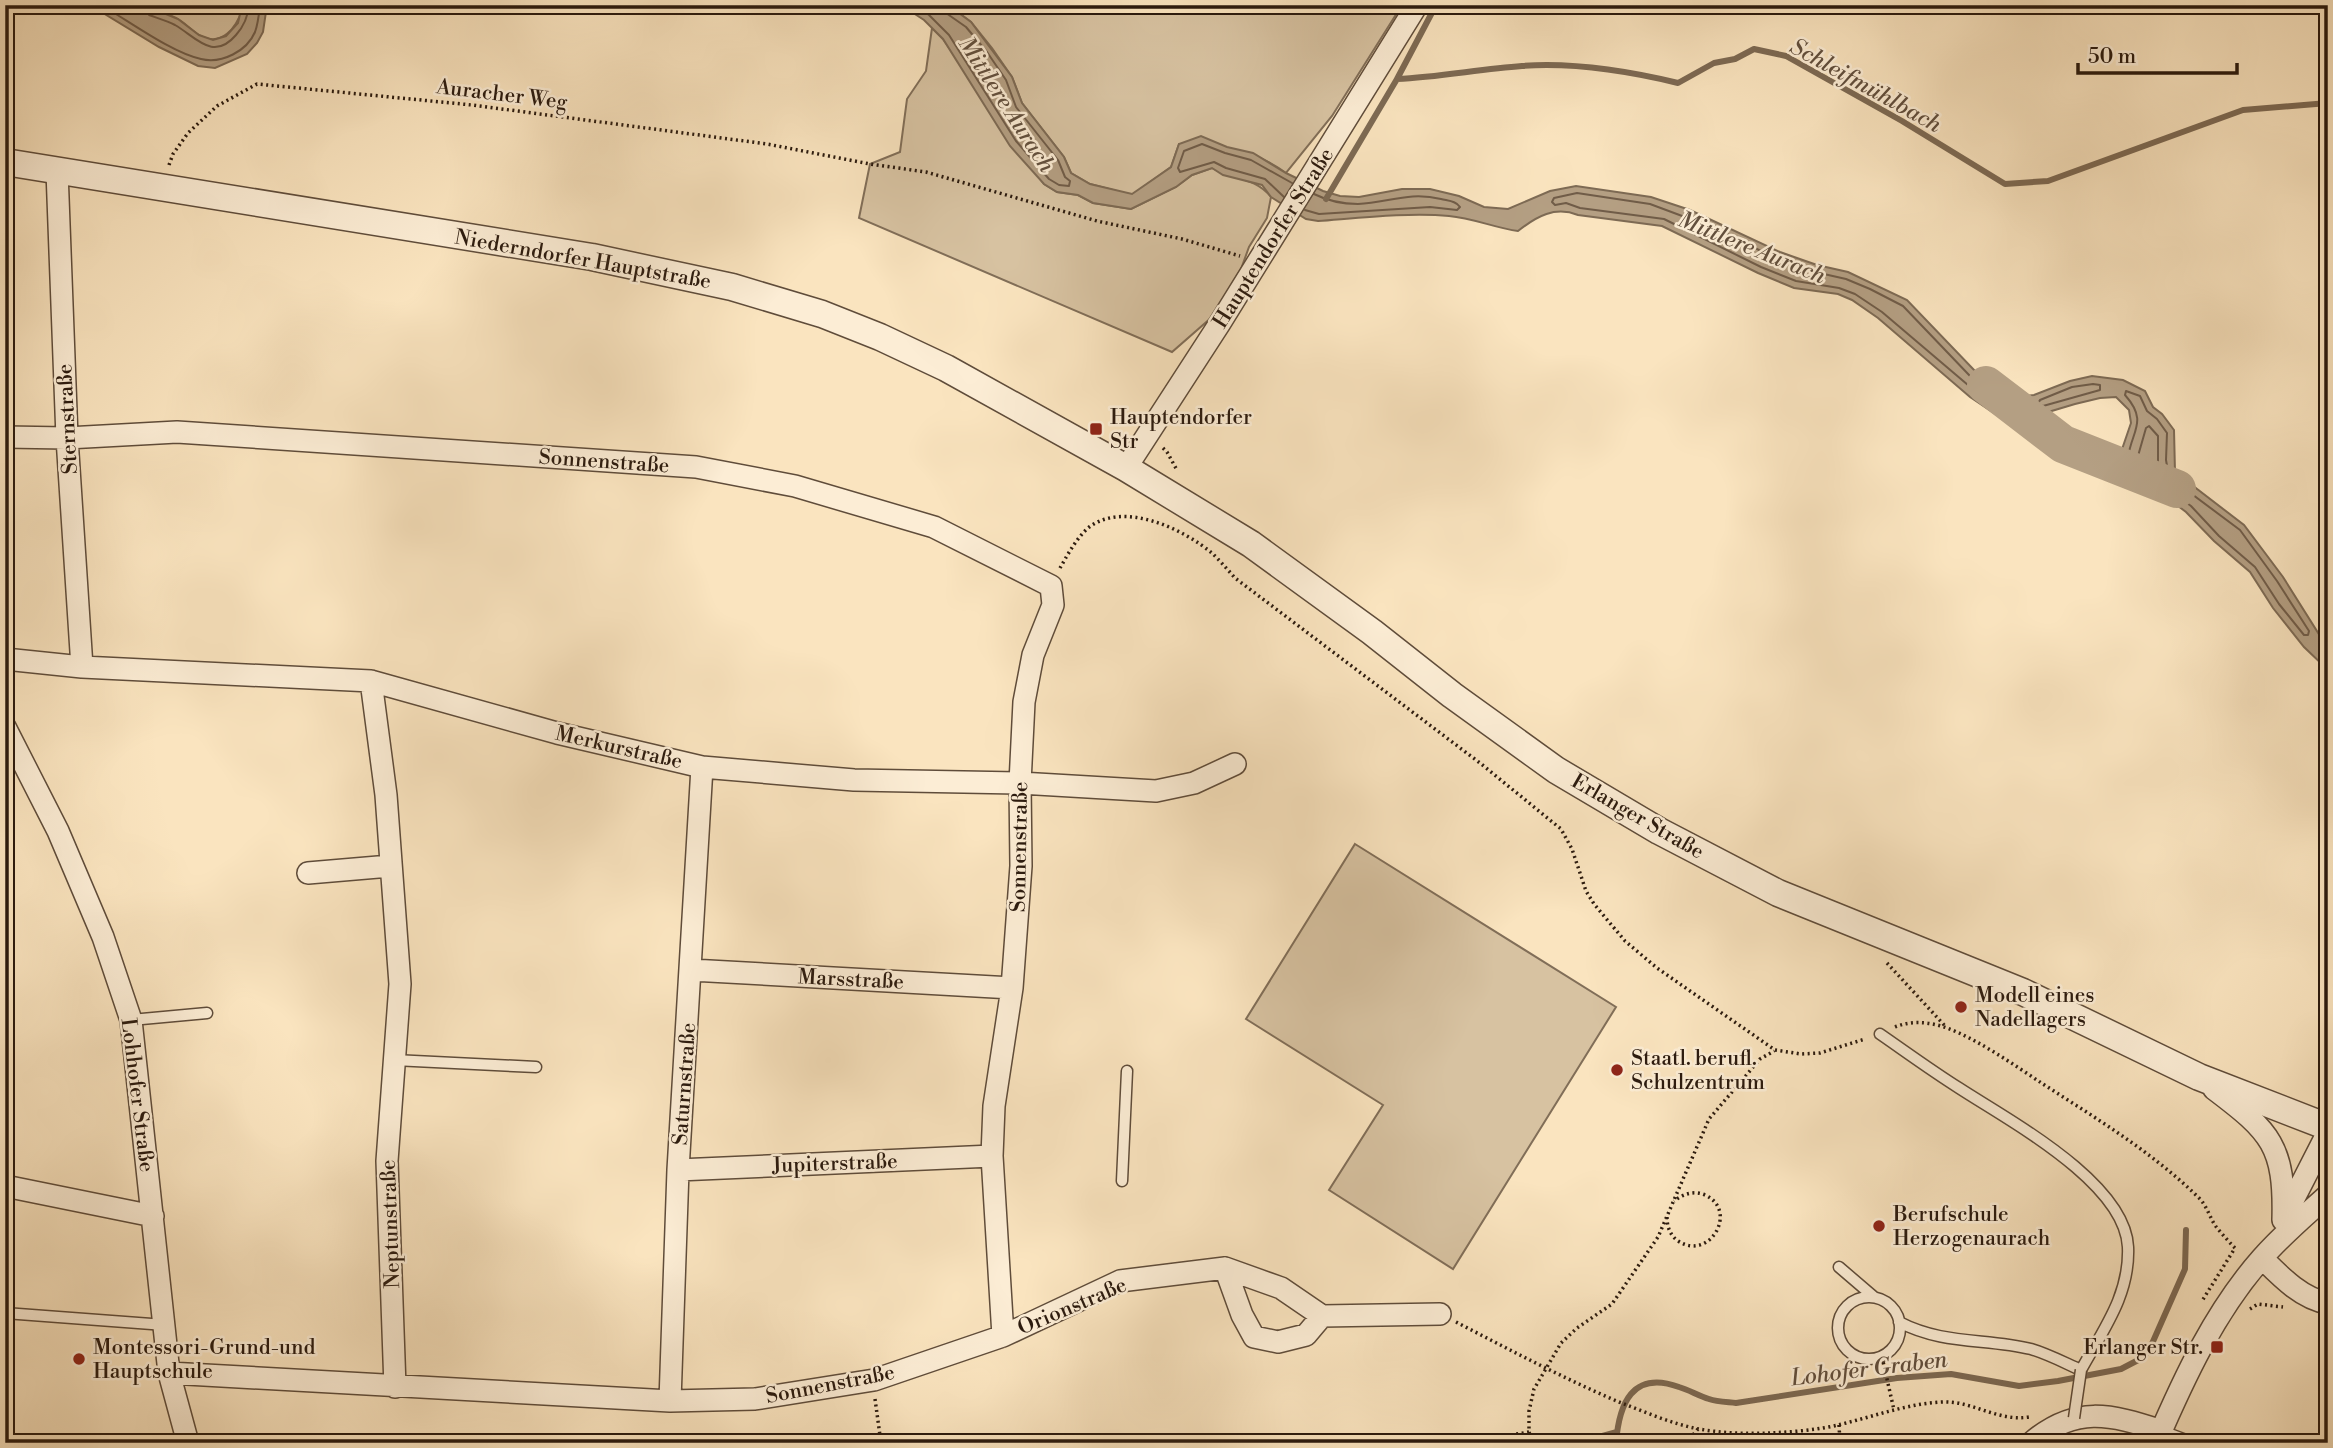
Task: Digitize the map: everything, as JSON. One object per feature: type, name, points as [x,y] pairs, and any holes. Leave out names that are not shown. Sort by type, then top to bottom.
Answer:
[{"type":"street","name":"Hauptendorfer Straße","points":[[1126,468],[1417,5]]},
{"type":"street","name":"Niederndorfer Hauptstraße","points":[[5,162],[592,257],[732,287],[822,314],[924,358],[1126,468]]},
{"type":"street","name":"Sternstraße","points":[[57,171],[67,438],[82,667]]},
{"type":"street","name":"Sonnenstraße","points":[[5,437],[67,438],[177,432],[696,467],[794,486],[934,527],[1051,586],[1053,605],[1033,655],[1024,702],[1020,783],[1021,866],[1012,988],[994,1106],[992,1156],[1003,1336],[874,1380],[800,1394],[755,1399],[670,1401],[169,1373]]},
{"type":"street","name":"Erlanger Straße","points":[[1126,468],[1251,544],[1556,770],[1659,831],[1777,893],[2023,992],[2199,1077],[2328,1130],[2262,1258]]},
{"type":"street","name":"Merkurstraße","points":[[5,659],[82,667],[371,681],[557,733],[702,767],[854,780],[1020,783],[1156,791],[1194,783],[1235,764]]},
{"type":"street","name":"Neptunstraße","points":[[371,681],[386,795],[400,984],[387,1161],[395,1387]]},
{"type":"street","name":"Lohhofer Straße","points":[[5,727],[58,831],[117,974],[131,1020],[169,1373],[188,1443]]},
{"type":"street","name":"Saturnstraße","points":[[670,1401],[678,1170],[702,767]]},
{"type":"street","points":[[308,873],[390,866]]},
{"type":"street","name":"Marsstraße","points":[[691,970],[1012,988]]},
{"type":"street","name":"Erlanger Straße","points":[[2199,1077],[2247,1114],[2263,1129],[2271,1142],[2281,1167],[2284,1187],[2283,1220]]},
{"type":"street","name":"Jupiterstraße","points":[[678,1170],[992,1156]]},
{"type":"street","points":[[5,1186],[153,1216]]},
{"type":"street","points":[[2031,1443],[2060,1422],[2074,1418],[2114,1418],[2159,1437],[2186,1377],[2220,1314],[2262,1258],[2328,1195]]},
{"type":"street","points":[[2262,1258],[2292,1286],[2328,1303]]},
{"type":"street","points":[[1225,1268],[1242,1315],[1254,1337],[1278,1342],[1306,1335],[1322,1316],[1440,1314]]},
{"type":"street","name":"Orionstraße","points":[[1003,1336],[1120,1281],[1225,1268],[1281,1288],[1322,1316]]},
{"type":"lane","points":[[131,1020],[207,1013]]},
{"type":"lane","points":[[1880,1034],[2044,1142],[2106,1198],[2121,1217],[2128,1246],[2126,1276],[2120,1299],[2081,1370],[2074,1418]]},
{"type":"lane","points":[[394,1060],[536,1067]]},
{"type":"lane","points":[[1122,1181],[1127,1072]]},
{"type":"lane","points":[[1839,1267],[1874,1297],[1893,1307],[1899,1322],[1899,1337],[1894,1347],[1882,1357],[1864,1359],[1845,1348],[1838,1328],[1844,1310],[1852,1302],[1874,1297]]},
{"type":"lane","points":[[5,1313],[164,1325]]},
{"type":"lane","points":[[1899,1322],[1911,1328],[1960,1341],[2032,1349],[2081,1370]]},
{"type":"lane","points":[[2159,1437],[2194,1443]]},
{"type":"path","points":[[2310,5],[2328,12]]},
{"type":"path","name":"Auracher Weg","points":[[166,172],[173,155],[188,133],[217,106],[257,84],[471,105],[767,144],[926,172],[1097,221],[1182,239],[1245,257]]},
{"type":"path","points":[[1051,586],[1078,539],[1090,527],[1114,517],[1161,522],[1211,553],[1235,578],[1480,763],[1561,829],[1572,849],[1586,891],[1625,941],[1657,968],[1775,1050],[1801,1054],[1820,1053],[1906,1023],[1925,1023],[1947,1029],[2019,1068],[2120,1133],[2201,1199],[2216,1227],[2235,1248],[2201,1302]]},
{"type":"path","points":[[1885,961],[1947,1029]]},
{"type":"path","points":[[1533,1443],[1529,1432],[1529,1411],[1534,1389],[1561,1343],[1577,1328],[1612,1304],[1658,1237],[1709,1119],[1760,1059],[1775,1050]]},
{"type":"path","points":[[1668,1212],[1668,1229],[1673,1237],[1690,1246],[1703,1245],[1711,1240],[1718,1230],[1719,1212],[1712,1199],[1705,1195],[1684,1194],[1670,1206]]},
{"type":"path","points":[[2248,1310],[2258,1304],[2287,1308]]},
{"type":"path","points":[[1440,1314],[1607,1397],[1698,1429],[1769,1433],[1839,1425],[1894,1410],[1942,1401],[2005,1418],[2038,1415]]},
{"type":"path","points":[[1882,1357],[1894,1410]]},
{"type":"path","points":[[874,1380],[881,1443]]},
{"type":"path","points":[[1839,1425],[1840,1443]]},
{"type":"path","points":[[1686,1443],[1698,1429]]},
{"type":"path","points":[[1462,1443],[1529,1432]]},
{"type":"shaded area","points":[[144,5],[242,5],[243,8],[232,29],[215,39],[199,35],[176,18]]},
{"type":"shaded area","points":[[948,5],[1402,5],[1332,116],[1286,173],[1247,153],[1222,147],[1179,144],[1171,167],[1132,195],[1090,184],[1071,173],[1064,157],[1022,103],[1012,77],[992,48],[971,22]]},
{"type":"shaded area","points":[[932,28],[943,39],[1044,184],[1057,192],[1078,195],[1093,203],[1131,209],[1176,187],[1192,175],[1212,168],[1251,182],[1271,197],[1267,218],[1212,317],[1172,352],[859,218],[870,164],[900,152],[907,99],[926,71]]},
{"type":"shaded area","points":[[1355,844],[1616,1007],[1453,1269],[1329,1190],[1383,1105],[1246,1019]]},
{"type":"water","points":[[90,5],[144,5],[178,19],[199,35],[213,40],[226,36],[238,23],[242,5],[267,5],[263,32],[257,43],[247,54],[215,68],[198,66],[159,47]]},
{"type":"water","points":[[901,5],[948,5],[971,22],[1012,77],[1022,103],[1064,157],[1071,173],[1090,184],[1132,194],[1171,167],[1179,144],[1201,136],[1227,147],[1253,153],[1286,173],[1340,196],[1359,197],[1402,189],[1430,189],[1459,196],[1484,207],[1508,209],[1550,191],[1576,186],[1651,197],[1690,210],[1780,252],[1848,272],[1907,300],[1975,371],[2003,393],[2018,397],[2034,395],[2092,376],[2123,380],[2145,391],[2153,407],[2174,430],[2175,472],[2244,525],[2283,577],[2322,639],[2328,644],[2328,670],[2304,647],[2273,608],[2250,572],[2186,512],[2157,490],[2138,481],[2119,458],[2131,423],[2129,410],[2116,397],[2075,404],[2015,422],[1994,413],[1970,397],[1878,318],[1852,300],[1838,294],[1794,288],[1662,226],[1570,212],[1546,214],[1518,231],[1467,219],[1434,215],[1318,221],[1306,219],[1271,197],[1262,185],[1223,175],[1212,168],[1192,175],[1176,187],[1131,209],[1093,203],[1078,195],[1057,192],[1044,184],[1010,146],[943,39],[924,20]]},
{"type":"waterway","points":[[1397,79],[1436,5]]},
{"type":"waterway","name":"Schleifmühlbach","points":[[1326,199],[1397,79],[1506,67],[1581,66],[1678,83],[1714,63],[1735,59],[1754,49],[1786,56],[1902,121],[2005,184],[2048,181],[2243,110],[2328,103]]},
{"type":"waterway","name":"Mittlere Aurach","points":[[1986,385],[2063,444],[2177,489]]},
{"type":"waterway","name":"Lohofer Graben","points":[[1616,1443],[1620,1415],[1625,1404],[1639,1387],[1650,1383],[1663,1383],[1712,1400],[1736,1403],[1897,1378],[1951,1374],[2019,1386],[2121,1369],[2144,1357],[2151,1346],[2185,1269],[2186,1230]]},
{"type":"waterway","name":"Lohofer Graben","points":[[1577,1443],[1617,1432]]},
{"type":"place","name":"Hauptendorfer Str","points":[[1096,429]]},
{"type":"place","name":"Modell eines Nadellagers","points":[[1961,1007]]},
{"type":"place","name":"Staatl. berufl. Schulzentrum","points":[[1617,1070]]},
{"type":"place","name":"Berufschule Herzogenaurach","points":[[1879,1226]]},
{"type":"place","name":"Erlanger Str.","points":[[2217,1347]]},
{"type":"place","name":"Montessori-Grund-und Hauptschule","points":[[79,1359]]}]
